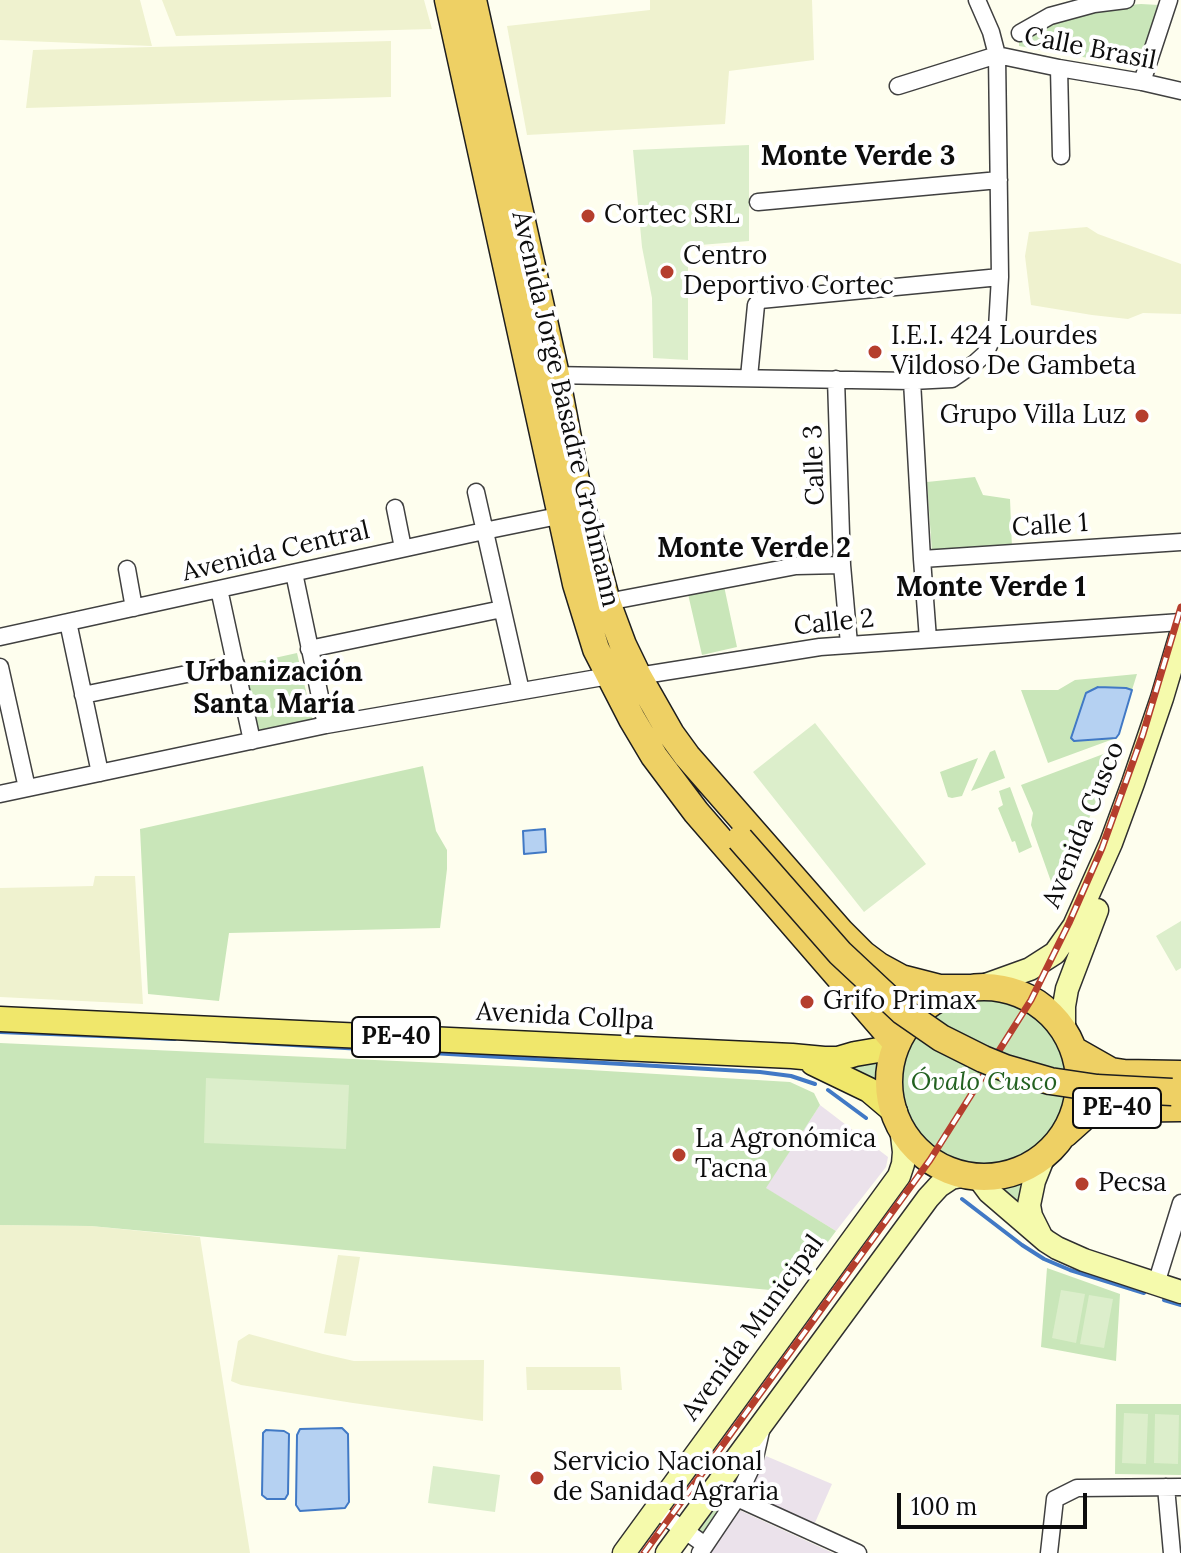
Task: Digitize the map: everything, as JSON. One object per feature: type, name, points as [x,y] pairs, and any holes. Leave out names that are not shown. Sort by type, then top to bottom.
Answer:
[{"type":"highway","name":"Avenida Jorge Basadre Grohmann","points":[[462,4],[543,376],[563,515],[579,595],[596,649],[609,676],[632,719],[863,954],[901,978],[940,988],[977,988]]},
{"type":"highway","name":"Avenida Jorge Basadre Grohmann","points":[[543,376],[607,602],[638,676],[671,734],[677,765],[696,812],[897,1046]]},
{"type":"highway","points":[[677,765],[840,953],[902,1011],[941,1038],[983,1059],[1050,1081],[1097,1088],[1179,1092]]},
{"type":"highway","points":[[977,988],[1000,989],[1044,1008],[1069,1041],[1078,1067],[1079,1085],[1071,1120],[1063,1136],[1044,1156],[1020,1170],[991,1177],[971,1176],[945,1168],[930,1160],[909,1139],[898,1120],[890,1086],[897,1046],[915,1017],[941,997],[977,988]]},
{"type":"highway","name":"PE-40","points":[[1069,1041],[1111,1071],[1179,1092]]},
{"type":"highway","name":"PE-40","points":[[1063,1136],[1093,1112],[1179,1092]]},
{"type":"main road","name":"Avenida Cusco","points":[[977,988],[1030,969],[1055,953],[1074,926],[1111,843],[1133,783],[1181,634]]},
{"type":"main road","name":"Avenida Cusco","points":[[1069,1041],[1064,1006],[1067,989],[1181,688]]},
{"type":"main road","name":"Avenida Collpa","points":[[0,1019],[792,1056]]},
{"type":"main road","name":"PE-40","points":[[792,1056],[838,1059],[897,1046]]},
{"type":"main road","name":"PE-40","points":[[792,1056],[826,1068],[869,1090],[898,1120]]},
{"type":"main road","name":"Avenida Municipal","points":[[624,1553],[899,1176],[904,1152],[898,1120]]},
{"type":"main road","points":[[1044,1156],[1029,1205],[1036,1228],[1046,1241]]},
{"type":"main road","points":[[667,1553],[928,1198],[951,1178],[971,1176],[1046,1241],[1084,1260],[1181,1292]]},
{"type":"street","points":[[543,376],[912,381],[952,379],[985,354],[997,328],[1000,277],[997,55],[977,0]]},
{"type":"street","points":[[1020,33],[1050,16],[1094,4],[1126,0]]},
{"type":"street","points":[[1142,82],[1169,0]]},
{"type":"street","name":"Calle Brasil","points":[[898,86],[997,55],[1181,91]]},
{"type":"street","points":[[1059,68],[1061,156]]},
{"type":"street","points":[[758,202],[999,180]]},
{"type":"street","points":[[749,377],[756,305],[760,300],[1000,277]]},
{"type":"street","name":"Calle 3","points":[[836,379],[842,565],[849,644]]},
{"type":"street","points":[[912,381],[928,639]]},
{"type":"street","points":[[476,492],[521,691]]},
{"type":"street","points":[[395,508],[403,548]]},
{"type":"street","name":"Avenida Central","points":[[0,637],[563,515]]},
{"type":"street","name":"Calle 1","points":[[922,559],[1181,542]]},
{"type":"street","points":[[607,602],[796,566],[842,565]]},
{"type":"street","points":[[127,569],[134,608]]},
{"type":"street","points":[[294,573],[326,725]]},
{"type":"street","points":[[219,589],[252,741]]},
{"type":"street","points":[[309,649],[502,609]]},
{"type":"street","points":[[68,622],[100,773]]},
{"type":"street","name":"Calle 2","points":[[638,676],[849,644],[1181,622]]},
{"type":"street","points":[[83,695],[236,664]]},
{"type":"street","points":[[0,667],[5,712],[27,788]]},
{"type":"street","points":[[0,794],[326,725],[609,676]]},
{"type":"street","points":[[1156,1284],[1181,1203]]},
{"type":"street","points":[[656,1510],[684,1530],[703,1549],[737,1498],[754,1462],[763,1422]]},
{"type":"street","points":[[1049,1553],[1055,1499],[1077,1488],[1174,1487],[1172,1553]]},
{"type":"street","points":[[737,1498],[858,1553]]},
{"type":"shaded area","points":[[820,1105],[888,1157],[886,1167],[836,1231],[765,1188]]},
{"type":"shaded area","points":[[766,1456],[832,1484],[814,1525],[747,1494]]},
{"type":"shaded area","points":[[737,1509],[833,1553],[708,1553]]},
{"type":"green space","points":[[0,0],[140,0],[152,46],[0,40]]},
{"type":"green space","points":[[162,0],[424,0],[432,29],[176,36]]},
{"type":"green space","points":[[650,0],[812,0],[814,60],[729,71],[725,124],[527,135],[507,26],[650,10]]},
{"type":"green space","points":[[1141,4],[1159,5],[1141,67],[1019,46],[1019,42],[1070,16]]},
{"type":"green space","points":[[391,41],[391,97],[26,108],[33,50]]},
{"type":"green space","name":"Centro Deportivo Cortec","points":[[749,145],[749,241],[688,246],[688,360],[653,358],[652,298],[642,247],[633,150]]},
{"type":"green space","points":[[1087,227],[1098,234],[1181,264],[1181,314],[1143,313],[1128,319],[1031,305],[1025,256],[1029,232]]},
{"type":"green space","points":[[975,477],[983,495],[1010,499],[1012,548],[932,552],[927,482]]},
{"type":"green space","points":[[724,586],[737,647],[702,655],[688,594]]},
{"type":"green space","points":[[297,653],[313,721],[258,733],[243,665]]},
{"type":"green space","points":[[1137,674],[1132,690],[1126,688],[1074,741],[1116,738],[1048,763],[1021,690],[1058,690],[1075,680]]},
{"type":"green space","points":[[815,723],[926,864],[864,912],[753,772]]},
{"type":"green space","points":[[995,750],[1005,778],[971,791],[990,752]]},
{"type":"green space","points":[[1114,750],[1115,757],[1063,880],[1054,890],[1031,825],[1033,813],[1021,785]]},
{"type":"green space","points":[[978,758],[962,796],[948,797],[940,772]]},
{"type":"green space","points":[[423,766],[436,831],[447,850],[440,928],[229,933],[219,1001],[148,994],[140,829]]},
{"type":"green space","points":[[1010,787],[1032,847],[1019,853],[998,808],[1003,805],[999,791]]},
{"type":"green space","points":[[95,876],[135,876],[143,1004],[0,997],[0,888],[93,886]]},
{"type":"green space","points":[[1181,921],[1181,968],[1176,971],[1156,936]]},
{"type":"green space","name":"Óvalo Cusco","points":[[984,999],[1016,1006],[1043,1024],[1061,1051],[1068,1083],[1061,1115],[1043,1142],[1016,1160],[984,1167],[952,1160],[925,1142],[907,1115],[900,1083],[907,1051],[925,1024],[952,1006]]},
{"type":"green space","points":[[0,1043],[790,1082],[814,1093],[820,1105],[766,1188],[836,1231],[791,1292],[91,1226],[0,1225]]},
{"type":"green space","points":[[884,1053],[879,1083],[842,1068]]},
{"type":"green space","points":[[206,1078],[349,1085],[346,1149],[204,1143]]},
{"type":"green space","points":[[1028,1176],[1019,1206],[997,1185]]},
{"type":"green space","points":[[0,1225],[91,1226],[200,1237],[250,1553],[0,1553]]},
{"type":"green space","points":[[338,1255],[360,1257],[346,1336],[324,1333]]},
{"type":"green space","points":[[1047,1268],[1120,1294],[1116,1361],[1041,1347]]},
{"type":"green space","points":[[1061,1290],[1085,1294],[1076,1343],[1052,1338]]},
{"type":"green space","points":[[1089,1295],[1113,1299],[1104,1348],[1080,1344]]},
{"type":"green space","points":[[249,1334],[354,1361],[484,1360],[483,1421],[241,1385],[231,1381],[238,1341]]},
{"type":"green space","points":[[526,1367],[620,1367],[622,1390],[527,1390]]},
{"type":"green space","points":[[1116,1404],[1181,1404],[1181,1475],[1115,1474]]},
{"type":"green space","points":[[1124,1413],[1148,1414],[1146,1464],[1122,1463]]},
{"type":"green space","points":[[1155,1414],[1179,1415],[1178,1464],[1154,1463]]},
{"type":"green space","points":[[433,1466],[500,1475],[495,1512],[428,1503]]},
{"type":"green space","points":[[738,1471],[743,1474],[708,1532],[702,1534],[698,1529]]},
{"type":"water","points":[[1098,687],[1132,690],[1119,734],[1116,738],[1074,741],[1071,738],[1086,693]]},
{"type":"water","points":[[545,829],[546,852],[524,854],[523,831]]},
{"type":"water","points":[[342,1428],[348,1434],[349,1502],[345,1508],[300,1511],[296,1505],[297,1435],[300,1429]]},
{"type":"water","points":[[266,1430],[289,1434],[288,1494],[285,1499],[267,1499],[262,1495],[263,1433]]},
{"type":"waterway","points":[[0,1032],[175,1039]]},
{"type":"waterway","points":[[224,1041],[760,1072],[791,1076],[815,1084]]},
{"type":"waterway","points":[[828,1090],[866,1118]]},
{"type":"waterway","points":[[962,1199],[1044,1259],[1144,1293]]},
{"type":"waterway","points":[[1164,1300],[1181,1305]]},
{"type":"railway","points":[[644,1553],[930,1160],[1031,1000],[1102,848],[1143,734],[1181,607]]},
{"type":"place","name":"Cortec SRL","points":[[588,216]]},
{"type":"place","name":"Centro Deportivo Cortec","points":[[667,272]]},
{"type":"place","name":"I.E.I. 424 Lourdes Vildoso De Gambeta","points":[[875,352]]},
{"type":"place","name":"Grupo Villa Luz","points":[[1142,416]]},
{"type":"place","name":"Grifo Primax","points":[[807,1002]]},
{"type":"place","name":"La Agronómica Tacna","points":[[679,1155]]},
{"type":"place","name":"Pecsa","points":[[1082,1184]]},
{"type":"place","name":"Servicio Nacional de Sanidad Agraria","points":[[537,1478]]},
{"type":"district","name":"Monte Verde 3","points":[[858,157]]},
{"type":"district","name":"Monte Verde 2","points":[[754,549]]},
{"type":"district","name":"Monte Verde 1","points":[[991,588]]},
{"type":"district","name":"Urbanización Santa María","points":[[274,689]]}]
